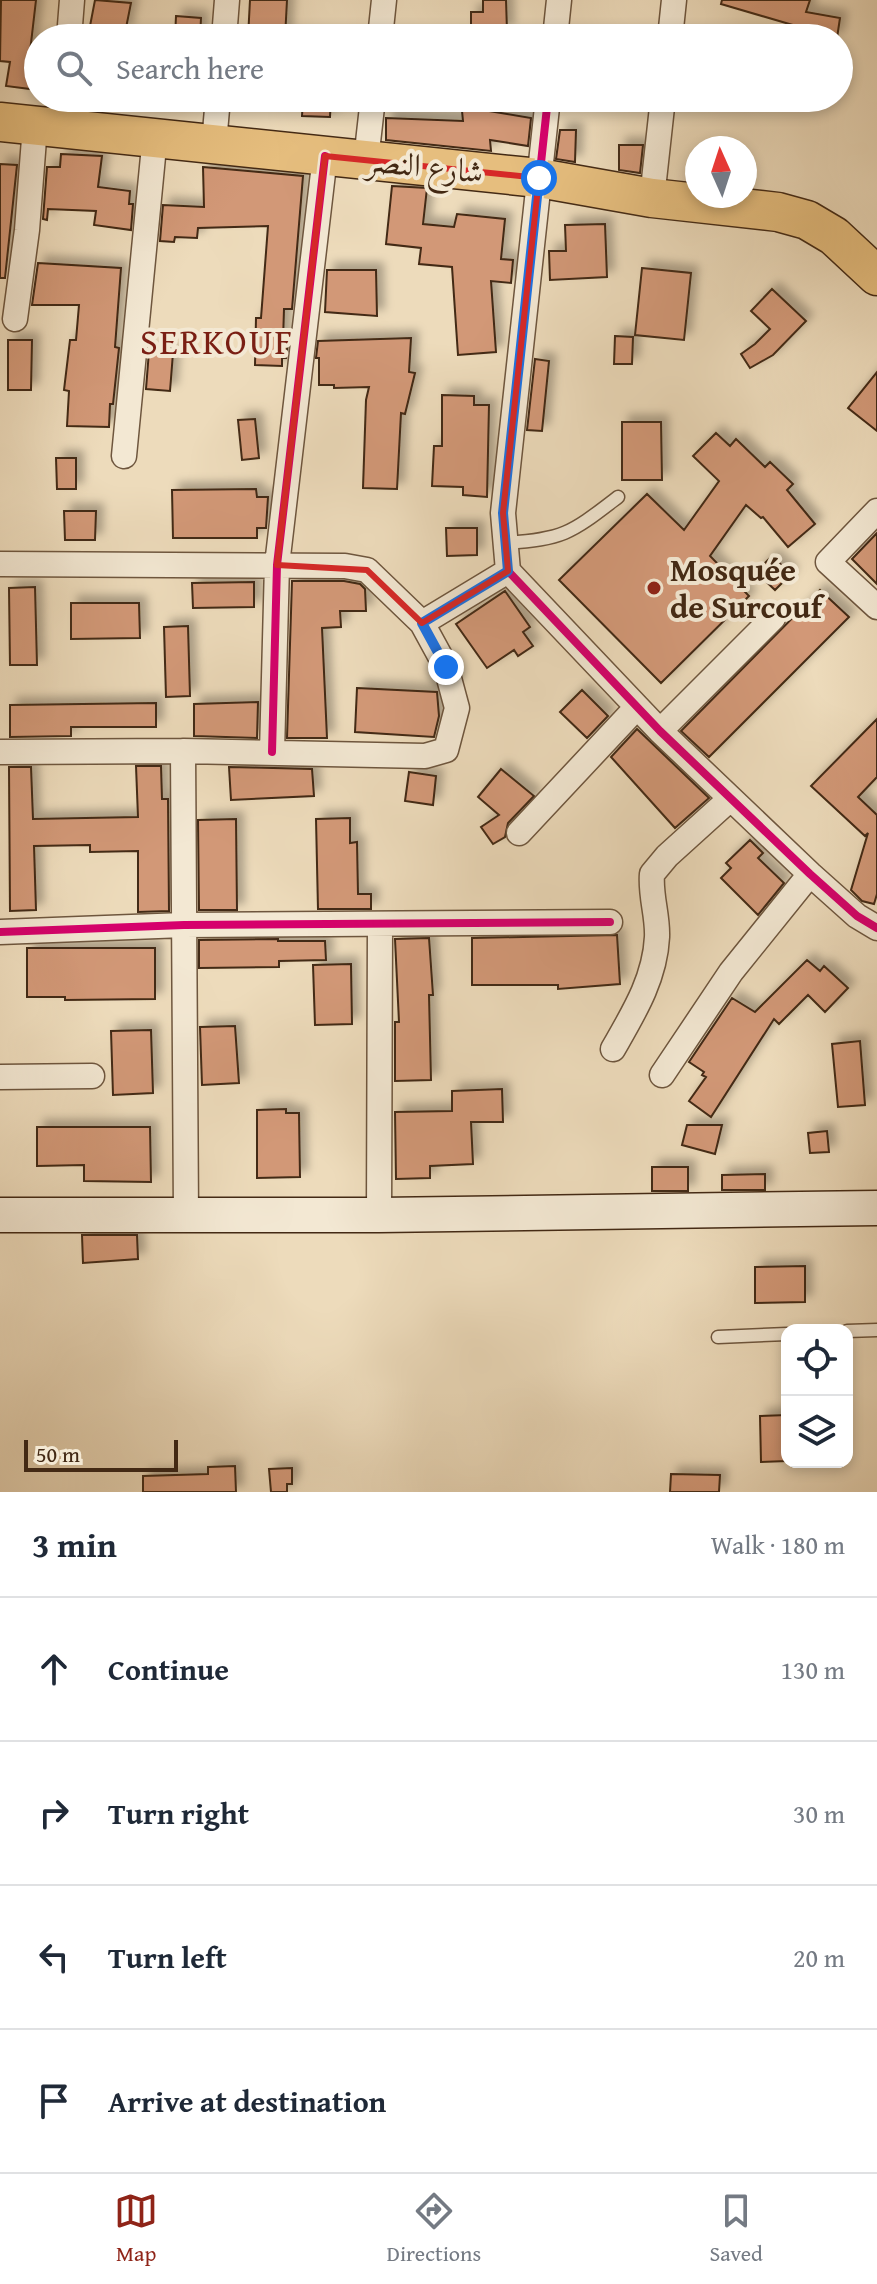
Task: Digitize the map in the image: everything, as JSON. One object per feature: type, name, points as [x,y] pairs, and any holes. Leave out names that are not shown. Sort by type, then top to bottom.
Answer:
[{"type":"main road","name":"شارع النصر","points":[[40,118],[155,136],[539,178],[652,198],[778,212],[807,220],[834,236],[877,276]]},
{"type":"main road","points":[[0,1215],[379,1215],[877,1208]]},
{"type":"street","points":[[70,24],[72,0]]},
{"type":"street","points":[[225,24],[227,0]]},
{"type":"street","points":[[381,24],[384,0]]},
{"type":"street","points":[[556,24],[559,0]]},
{"type":"street","points":[[671,24],[674,0]]},
{"type":"street","points":[[214,143],[217,112]]},
{"type":"street","points":[[366,160],[371,112]]},
{"type":"street","points":[[546,112],[503,513],[508,571],[660,731],[730,799],[857,916],[877,928]]},
{"type":"street","points":[[652,198],[661,112]]},
{"type":"street","points":[[15,319],[40,118]]},
{"type":"street","points":[[124,456],[155,136]]},
{"type":"street","points":[[272,752],[277,565],[325,156]]},
{"type":"street","points":[[877,511],[828,562],[877,607]]},
{"type":"street","points":[[0,564],[345,566],[367,570],[422,623],[446,667],[457,708],[446,750],[425,756],[183,751],[0,752]]},
{"type":"street","points":[[422,623],[508,571]]},
{"type":"street","points":[[660,731],[773,618]]},
{"type":"street","points":[[519,833],[637,707]]},
{"type":"street","points":[[183,751],[186,1215]]},
{"type":"street","points":[[613,1049],[640,1001],[652,970],[657,936],[652,874],[667,856],[730,799]]},
{"type":"street","points":[[662,1075],[731,972],[810,874]]},
{"type":"street","points":[[0,932],[184,925],[610,922]]},
{"type":"street","points":[[379,1215],[380,924]]},
{"type":"street","points":[[0,1077],[92,1076]]},
{"type":"lane","points":[[505,543],[547,541],[575,530],[618,497]]},
{"type":"lane","points":[[853,1331],[877,1330]]},
{"type":"lane","points":[[718,1337],[781,1334]]},
{"type":"highlighted area","points":[[325,156],[539,178],[503,513],[508,571],[422,623],[367,570],[277,565]]},
{"type":"building","points":[[1,0],[36,0],[33,24],[24,24],[24,88],[6,86],[10,62],[0,61]]},
{"type":"building","points":[[95,0],[131,3],[127,24],[90,24]]},
{"type":"building","points":[[250,0],[287,0],[286,24],[249,24]]},
{"type":"building","points":[[483,0],[506,0],[507,24],[471,24],[471,12],[483,12]]},
{"type":"building","points":[[722,0],[810,0],[806,12],[840,18],[839,24],[789,24],[721,4]]},
{"type":"building","points":[[176,16],[201,18],[201,24],[176,24]]},
{"type":"building","points":[[302,112],[330,112],[330,117],[302,116]]},
{"type":"building","points":[[462,112],[495,112],[531,118],[528,146],[490,140],[491,151],[386,140],[386,118],[463,121]]},
{"type":"building","points":[[560,130],[576,130],[575,162],[556,159]]},
{"type":"building","points":[[619,145],[643,145],[640,173],[619,170]]},
{"type":"building","points":[[61,154],[102,156],[98,187],[130,191],[129,204],[133,204],[131,230],[94,225],[96,211],[48,209],[47,220],[43,219],[47,167],[60,167]]},
{"type":"building","points":[[0,164],[17,165],[5,278],[0,278]]},
{"type":"building","points":[[203,167],[303,176],[292,309],[284,309],[283,341],[288,341],[282,366],[255,365],[256,318],[261,318],[268,226],[198,228],[197,238],[175,237],[174,242],[160,241],[163,205],[204,207]]},
{"type":"building","points":[[392,186],[427,188],[423,224],[454,227],[457,214],[505,219],[501,259],[513,260],[511,283],[491,281],[496,352],[458,355],[452,267],[419,264],[421,248],[386,244]]},
{"type":"building","points":[[605,224],[607,277],[550,280],[549,251],[566,251],[565,225]]},
{"type":"building","points":[[38,263],[121,268],[115,347],[119,348],[109,427],[67,426],[69,391],[64,390],[70,340],[76,340],[79,305],[32,305]]},
{"type":"building","points":[[642,268],[691,273],[684,340],[635,335]]},
{"type":"building","points":[[327,270],[376,270],[377,316],[325,312]]},
{"type":"building","points":[[772,289],[806,321],[773,355],[750,368],[741,354],[770,329],[751,311]]},
{"type":"building","points":[[615,336],[633,337],[632,364],[614,364]]},
{"type":"building","points":[[411,338],[409,372],[415,373],[405,414],[401,413],[397,489],[363,488],[369,387],[319,385],[318,341]]},
{"type":"building","points":[[8,340],[32,340],[31,390],[8,390]]},
{"type":"building","points":[[149,351],[173,353],[170,391],[146,389]]},
{"type":"building","points":[[535,359],[549,361],[542,431],[527,430]]},
{"type":"building","points":[[877,372],[877,431],[848,408]]},
{"type":"building","points":[[442,395],[474,396],[474,405],[489,405],[487,497],[463,495],[463,487],[432,486],[434,446],[442,446]]},
{"type":"building","points":[[255,419],[259,458],[242,460],[238,420]]},
{"type":"building","points":[[622,422],[661,422],[662,480],[622,480]]},
{"type":"building","name":"Mosquée de Surcouf","points":[[716,433],[730,446],[736,439],[765,467],[770,462],[793,484],[787,490],[815,524],[788,547],[763,517],[746,505],[710,556],[749,596],[661,683],[559,580],[647,494],[684,530],[719,481],[693,456]]},
{"type":"building","points":[[56,458],[76,458],[76,489],[57,489]]},
{"type":"building","points":[[256,489],[257,497],[268,497],[266,528],[257,528],[257,538],[173,538],[172,490]]},
{"type":"building","points":[[64,511],[96,511],[95,540],[65,540]]},
{"type":"building","points":[[446,528],[477,528],[477,555],[447,556]]},
{"type":"building","points":[[877,533],[877,584],[852,559]]},
{"type":"building","points":[[772,556],[791,574],[775,590],[756,572]]},
{"type":"building","points":[[292,581],[344,581],[360,584],[365,589],[366,611],[340,611],[341,627],[322,628],[327,738],[287,738]]},
{"type":"building","points":[[254,582],[254,607],[193,608],[192,583]]},
{"type":"building","points":[[35,587],[37,665],[10,665],[9,588]]},
{"type":"building","points":[[820,590],[849,617],[709,757],[681,731]]},
{"type":"building","points":[[505,591],[530,627],[523,632],[533,646],[518,656],[514,650],[487,668],[456,624]]},
{"type":"building","points":[[71,603],[139,603],[140,638],[71,639]]},
{"type":"building","points":[[188,626],[190,696],[166,697],[164,627]]},
{"type":"building","points":[[357,688],[437,692],[439,716],[434,737],[355,732]]},
{"type":"building","points":[[582,690],[608,716],[587,738],[560,712]]},
{"type":"building","points":[[258,702],[257,738],[194,736],[194,704]]},
{"type":"building","points":[[156,703],[156,727],[71,727],[71,736],[10,737],[10,705]]},
{"type":"building","points":[[877,719],[877,777],[858,797],[877,815],[877,894],[874,904],[862,901],[851,890],[868,833],[865,836],[811,786]]},
{"type":"building","points":[[637,729],[709,798],[675,828],[611,757]]},
{"type":"building","points":[[136,766],[161,766],[162,799],[168,799],[169,911],[138,912],[138,851],[90,852],[90,845],[34,846],[36,910],[10,911],[9,767],[31,767],[33,819],[138,817]]},
{"type":"building","points":[[229,767],[312,769],[314,796],[231,800]]},
{"type":"building","points":[[501,769],[534,796],[508,823],[505,837],[493,844],[481,827],[499,815],[478,797]]},
{"type":"building","points":[[409,772],[436,776],[433,805],[405,801]]},
{"type":"building","points":[[350,818],[350,843],[357,842],[358,894],[371,894],[371,909],[318,909],[316,819]]},
{"type":"building","points":[[236,819],[237,910],[199,910],[198,820]]},
{"type":"building","points":[[750,840],[763,853],[758,858],[784,883],[758,915],[721,878],[731,868],[726,863]]},
{"type":"building","points":[[617,935],[620,984],[558,989],[558,985],[472,985],[472,938]]},
{"type":"building","points":[[429,938],[433,995],[429,995],[431,1080],[395,1081],[395,1022],[399,1022],[395,939]]},
{"type":"building","points":[[199,940],[325,941],[326,960],[279,961],[279,967],[199,968]]},
{"type":"building","points":[[27,948],[155,948],[155,999],[65,1000],[65,997],[27,997]]},
{"type":"building","points":[[807,960],[820,971],[824,966],[848,988],[825,1012],[808,995],[779,1024],[774,1019],[711,1117],[689,1101],[706,1077],[702,1075],[704,1072],[689,1062],[732,998],[755,1012]]},
{"type":"building","points":[[351,964],[352,1024],[315,1025],[313,965]]},
{"type":"building","points":[[235,1026],[239,1083],[202,1085],[200,1027]]},
{"type":"building","points":[[151,1030],[153,1093],[113,1095],[111,1031]]},
{"type":"building","points":[[860,1041],[865,1105],[838,1107],[832,1044]]},
{"type":"building","points":[[502,1089],[503,1122],[471,1122],[473,1164],[430,1166],[430,1178],[396,1179],[395,1112],[452,1111],[452,1091]]},
{"type":"building","points":[[286,1109],[286,1113],[299,1113],[300,1177],[257,1178],[257,1110]]},
{"type":"building","points":[[687,1125],[722,1125],[715,1154],[682,1145]]},
{"type":"building","points":[[37,1127],[150,1127],[151,1182],[84,1181],[84,1165],[37,1166]]},
{"type":"building","points":[[827,1131],[829,1152],[810,1153],[808,1133]]},
{"type":"building","points":[[652,1167],[688,1167],[688,1191],[652,1191]]},
{"type":"building","points":[[765,1174],[765,1190],[722,1190],[722,1175]]},
{"type":"building","points":[[82,1235],[137,1235],[138,1259],[83,1263]]},
{"type":"building","points":[[805,1266],[805,1302],[755,1303],[755,1267]]},
{"type":"building","points":[[781,1415],[781,1461],[761,1462],[760,1416]]},
{"type":"building","points":[[235,1466],[236,1492],[143,1492],[143,1476],[208,1474],[208,1467]]},
{"type":"building","points":[[292,1468],[292,1484],[287,1484],[287,1492],[271,1492],[269,1469]]},
{"type":"building","points":[[671,1474],[720,1475],[719,1492],[670,1492]]},
{"type":"cycle path","points":[[546,112],[503,513],[508,571],[660,731],[810,874],[857,916],[877,928]]},
{"type":"cycle path","points":[[272,752],[277,565],[325,156]]},
{"type":"cycle path","points":[[0,932],[184,925],[610,922]]},
{"type":"place","name":"Mosquée de Surcouf","points":[[654,588]]},
{"type":"district","name":"SERKOUF","points":[[217,341]]},
{"type":"route","points":[[446,667],[422,623],[508,571],[503,513],[539,178]]}]
